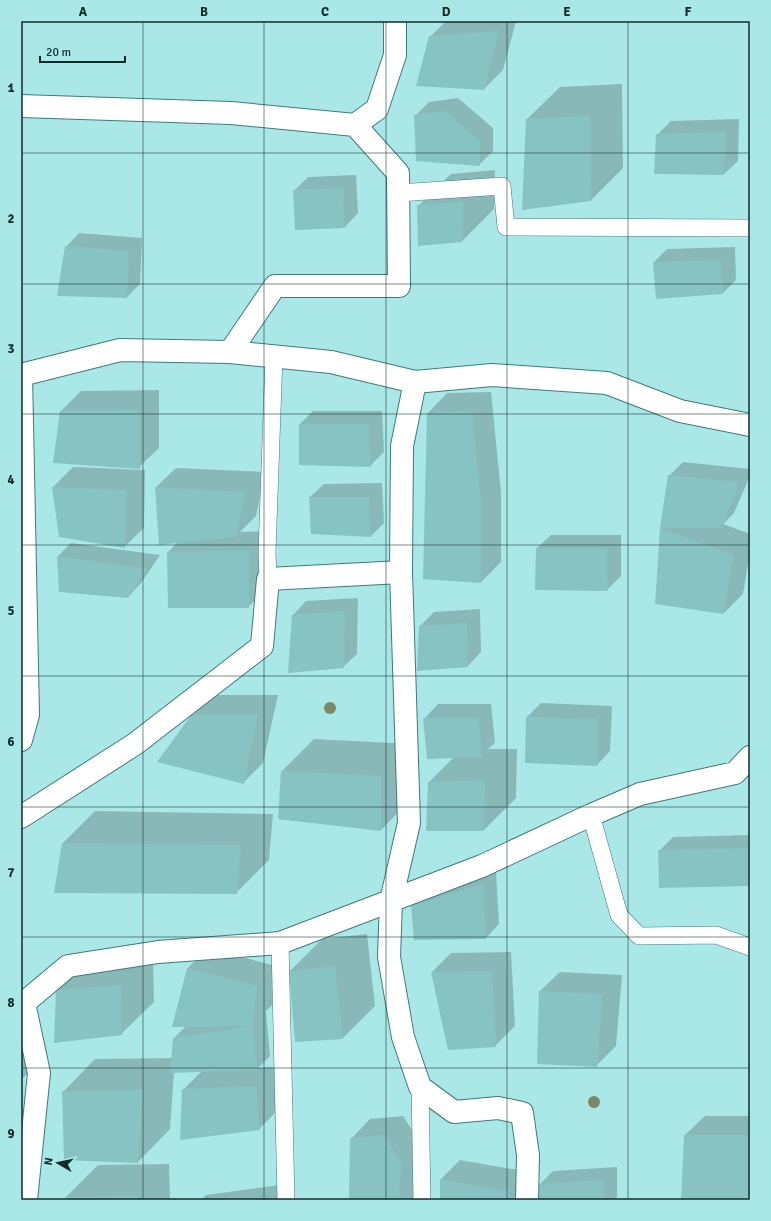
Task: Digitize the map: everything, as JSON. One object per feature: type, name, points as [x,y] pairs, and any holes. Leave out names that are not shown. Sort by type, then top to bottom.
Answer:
[{"type":"street","points":[[21,106],[231,113],[355,125],[377,109],[395,55],[395,21]]},
{"type":"street","points":[[230,352],[274,286],[399,286],[398,173],[355,125]]},
{"type":"street","points":[[21,740],[24,715],[21,375],[120,350],[230,352],[331,362],[415,382],[492,375],[607,383],[680,411],[750,425]]},
{"type":"street","points":[[415,382],[402,446],[402,572],[409,823],[391,901],[389,957],[403,1037],[420,1087],[454,1112],[498,1108],[522,1113],[528,1155],[527,1200]]},
{"type":"street","points":[[21,817],[135,744],[262,646],[268,579],[402,572]]},
{"type":"street","points":[[25,1194],[39,1073],[22,1003],[68,966],[158,952],[280,943],[482,866],[591,815],[640,794],[735,772],[750,757]]},
{"type":"lane","points":[[398,193],[502,186],[506,227],[750,228]]},
{"type":"lane","points":[[268,579],[267,552],[274,356]]},
{"type":"lane","points":[[591,815],[619,915],[639,936],[716,935],[750,947]]},
{"type":"lane","points":[[280,943],[286,1200]]},
{"type":"lane","points":[[420,1087],[422,1200]]},
{"type":"building","points":[[499,31],[484,90],[416,86],[429,36]]},
{"type":"building","points":[[445,111],[480,141],[480,166],[416,161],[414,115]]},
{"type":"building","points":[[590,116],[591,201],[522,210],[526,119]]},
{"type":"building","points":[[726,132],[724,175],[654,174],[656,134]]},
{"type":"building","points":[[343,188],[345,228],[295,230],[293,190]]},
{"type":"building","points":[[463,202],[462,242],[418,246],[417,205]]},
{"type":"building","points":[[65,246],[129,251],[127,298],[57,296]]},
{"type":"building","points":[[721,260],[723,294],[656,299],[653,262]]},
{"type":"building","points":[[140,410],[140,469],[53,463],[60,411]]},
{"type":"building","points":[[472,411],[482,513],[481,583],[423,579],[427,413]]},
{"type":"building","points":[[299,424],[369,424],[371,467],[299,465]]},
{"type":"building","points":[[668,475],[740,482],[721,528],[660,528]]},
{"type":"building","points":[[52,487],[126,490],[125,548],[59,537]]},
{"type":"building","points":[[155,487],[246,492],[236,537],[159,545]]},
{"type":"building","points":[[309,497],[369,497],[371,537],[311,534]]},
{"type":"building","points":[[660,528],[734,555],[724,614],[655,604]]},
{"type":"building","points":[[536,548],[607,548],[608,591],[535,590]]},
{"type":"building","points":[[249,550],[249,608],[168,608],[167,552]]},
{"type":"building","points":[[57,556],[147,569],[128,598],[59,592]]},
{"type":"building","points":[[345,611],[344,668],[288,673],[292,615]]},
{"type":"building","points":[[467,623],[468,667],[417,671],[419,626]]},
{"type":"building","points":[[192,714],[258,714],[244,784],[157,762]]},
{"type":"building","points":[[526,717],[598,719],[597,766],[525,763]]},
{"type":"building","points":[[423,718],[478,718],[482,757],[427,759]]},
{"type":"building","points":[[281,771],[381,776],[381,831],[278,819]]},
{"type":"building","points":[[485,780],[484,831],[426,831],[428,782]]},
{"type":"building","points":[[62,843],[241,845],[237,894],[54,893]]},
{"type":"building","points":[[750,848],[750,886],[659,888],[658,850]]},
{"type":"building","points":[[483,884],[486,939],[414,940],[411,906]]},
{"type":"building","points":[[335,966],[343,1039],[295,1042],[289,971]]},
{"type":"building","points":[[187,968],[257,986],[253,1026],[172,1027]]},
{"type":"building","points":[[492,971],[496,1047],[448,1050],[431,972]]},
{"type":"building","points":[[121,985],[122,1035],[54,1043],[56,990]]},
{"type":"building","points":[[539,991],[603,994],[597,1067],[537,1064]]},
{"type":"building","points":[[253,1026],[257,1070],[170,1073],[173,1038]]},
{"type":"building","points":[[256,1086],[260,1130],[180,1140],[182,1089]]},
{"type":"building","points":[[143,1090],[138,1163],[64,1160],[62,1091]]},
{"type":"building","points":[[384,1135],[401,1162],[399,1200],[349,1200],[350,1138]]},
{"type":"building","points":[[684,1135],[750,1135],[749,1200],[681,1200]]},
{"type":"building","points":[[440,1179],[509,1192],[510,1200],[440,1200]]},
{"type":"building","points":[[604,1180],[604,1200],[538,1200],[538,1184]]},
{"type":"building","points":[[137,1196],[137,1200],[65,1200],[65,1197]]}]
